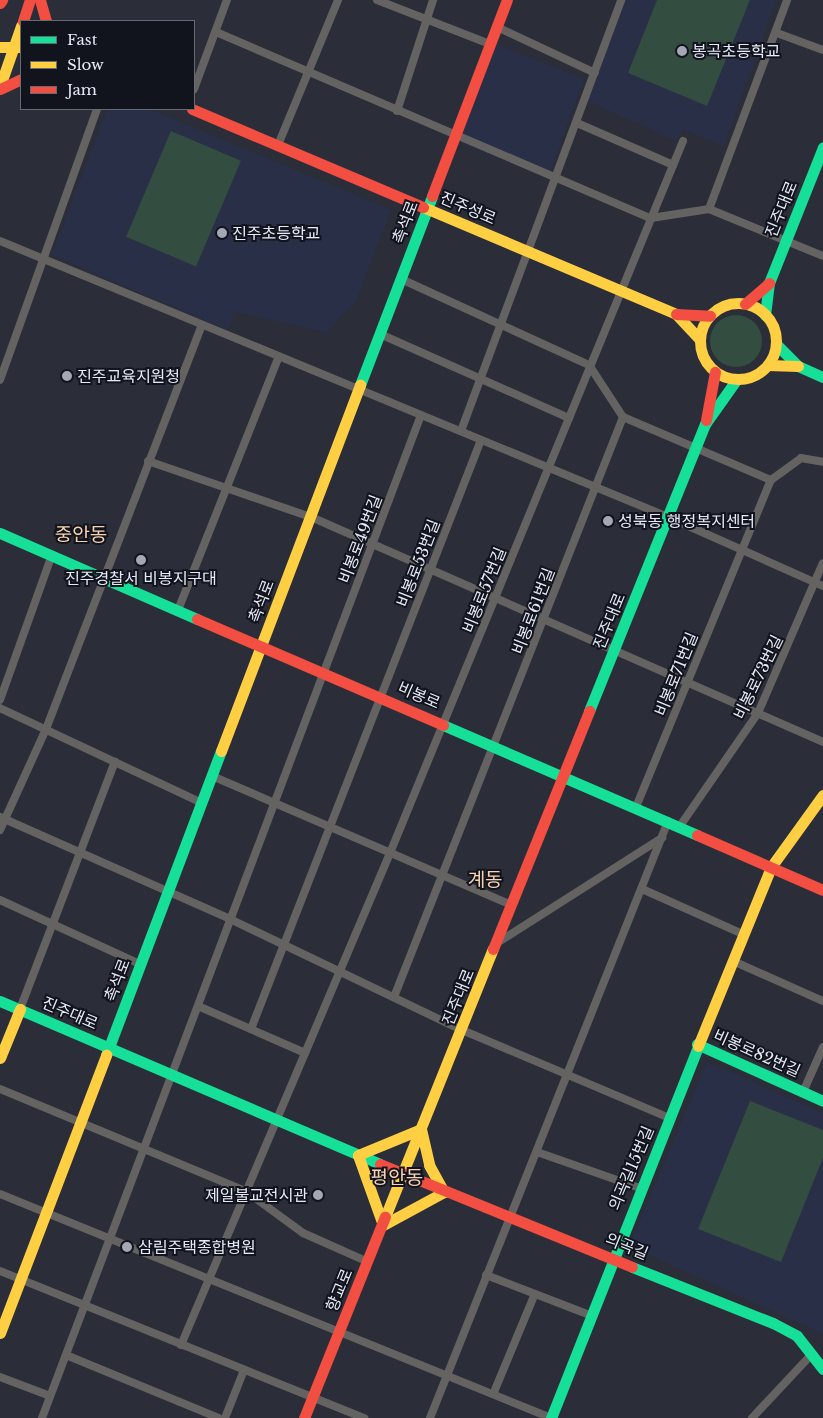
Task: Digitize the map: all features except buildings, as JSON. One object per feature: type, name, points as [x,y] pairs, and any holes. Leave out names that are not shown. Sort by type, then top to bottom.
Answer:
[{"type":"street","points":[[23,20],[30,0]]},
{"type":"street","points":[[40,0],[46,20]]},
{"type":"street","points":[[195,86],[227,0]]},
{"type":"street","points":[[278,145],[338,0]]},
{"type":"street","points":[[377,0],[490,44]]},
{"type":"street","points":[[397,111],[433,0]]},
{"type":"street","name":"촉석로","points":[[0,1333],[507,0]]},
{"type":"street","points":[[461,432],[530,252],[621,0]]},
{"type":"street","points":[[709,209],[777,33],[787,0]]},
{"type":"street","points":[[496,27],[595,73]]},
{"type":"street","points":[[216,32],[455,136],[558,175],[651,218],[709,209],[823,256]]},
{"type":"street","points":[[0,87],[18,47],[20,33]]},
{"type":"street","points":[[777,33],[823,50]]},
{"type":"street","points":[[0,47],[18,47]]},
{"type":"street","points":[[0,87],[20,79]]},
{"type":"street","points":[[0,380],[97,110]]},
{"type":"street","name":"진주성로","points":[[194,110],[676,314]]},
{"type":"street","points":[[577,123],[673,165]]},
{"type":"street","name":"비봉로57번길","points":[[181,1345],[390,853],[549,468],[619,289],[683,141]]},
{"type":"street","name":"진주대로","points":[[766,315],[769,284],[823,147]]},
{"type":"street","points":[[0,241],[668,517],[819,584]]},
{"type":"street","points":[[401,279],[589,365],[624,417],[771,480],[801,458],[823,462]]},
{"type":"street","name":"진주대로","points":[[745,304],[769,284]]},
{"type":"street","points":[[676,314],[710,316],[726,306],[745,304],[766,315],[776,344],[798,366],[823,378]]},
{"type":"street","points":[[676,314],[700,340],[707,363],[715,372],[737,379],[753,376],[768,365],[776,344]]},
{"type":"street","points":[[700,340],[710,316]]},
{"type":"street","points":[[0,830],[3,818],[46,729],[202,324]]},
{"type":"street","points":[[380,334],[569,418]]},
{"type":"street","points":[[178,610],[279,356]]},
{"type":"street","points":[[768,365],[798,366]]},
{"type":"street","name":"진주대로","points":[[0,1001],[404,1174],[696,448],[705,424],[715,372]]},
{"type":"street","name":"진주대로","points":[[705,424],[737,379]]},
{"type":"street","name":"비봉로49번길","points":[[42,1418],[111,1238],[143,1148],[232,920],[421,415]]},
{"type":"street","name":"비봉로61번길","points":[[394,997],[544,621],[594,487],[624,417]]},
{"type":"street","name":"비봉로53번길","points":[[250,1029],[332,828],[381,696],[481,440]]},
{"type":"street","points":[[148,461],[311,517],[431,568],[613,653],[823,742]]},
{"type":"street","name":"비봉로71번길","points":[[636,807],[771,480]]},
{"type":"street","name":"비봉로","points":[[0,533],[564,774],[823,890]]},
{"type":"street","points":[[0,700],[52,555]]},
{"type":"street","name":"비봉로73번길","points":[[680,826],[758,714],[819,584],[823,563]]},
{"type":"street","points":[[0,708],[202,802]]},
{"type":"street","points":[[0,1058],[20,1009],[51,922],[115,762]]},
{"type":"street","points":[[212,776],[512,905]]},
{"type":"street","name":"비봉로82번길","points":[[669,1118],[697,1044],[745,935],[771,867],[823,795]]},
{"type":"street","points":[[3,818],[232,920],[462,1030],[568,1073],[669,1118]]},
{"type":"street","points":[[430,1418],[668,821]]},
{"type":"street","points":[[497,943],[662,838]]},
{"type":"street","points":[[642,889],[745,935]]},
{"type":"street","points":[[0,900],[140,964]]},
{"type":"street","points":[[733,961],[823,1001]]},
{"type":"street","points":[[198,1006],[305,1053]]},
{"type":"street","name":"비봉로82번길","points":[[697,1044],[823,1101]]},
{"type":"street","points":[[803,1092],[823,1047]]},
{"type":"street","points":[[0,1089],[247,1192],[303,1233],[368,1262]]},
{"type":"street","name":"의곡길15번길","points":[[551,1418],[592,1316],[611,1257],[669,1118]]},
{"type":"street","points":[[421,1129],[429,1165],[444,1192],[384,1225],[358,1154],[421,1129]]},
{"type":"street","points":[[537,1152],[640,1188]]},
{"type":"street","name":"의곡길","points":[[404,1174],[444,1192],[510,1215],[772,1323],[797,1336],[823,1369]]},
{"type":"street","name":"향교로","points":[[304,1418],[404,1174]]},
{"type":"street","points":[[1,1195],[111,1238],[209,1280],[494,1392],[551,1418]]},
{"type":"street","points":[[0,1271],[364,1418]]},
{"type":"street","points":[[486,1275],[534,1296],[592,1316]]},
{"type":"street","points":[[494,1392],[534,1296]]},
{"type":"street","points":[[66,1355],[219,1418]]},
{"type":"street","points":[[752,1418],[811,1355]]},
{"type":"street","points":[[225,1418],[244,1370]]},
{"type":"street","points":[[0,1377],[50,1396]]},
{"type":"shaded area","name":"봉곡초등학교","points":[[626,0],[776,0],[724,146],[682,129],[676,141],[588,101]]},
{"type":"shaded area","points":[[493,43],[584,79],[548,178],[461,143],[459,136]]},
{"type":"shaded area","name":"진주초등학교","points":[[107,110],[152,110],[391,210],[356,301],[326,332],[235,312],[228,330],[52,255]]},
{"type":"shaded area","points":[[707,1062],[823,1113],[823,1334],[629,1246]]},
{"type":"green space","points":[[657,0],[750,0],[707,106],[628,73]]},
{"type":"green space","points":[[171,131],[241,161],[196,267],[126,237]]},
{"type":"green space","points":[[736,315],[750,319],[758,327],[762,341],[758,355],[750,363],[736,367],[722,363],[714,355],[710,341],[714,327],[722,319]]},
{"type":"green space","points":[[750,1101],[823,1130],[823,1158],[781,1262],[698,1229]]},
{"type":"traffic: fast","points":[[765,315],[769,283],[823,147]]},
{"type":"traffic: fast","points":[[360,385],[432,196]]},
{"type":"traffic: fast","points":[[776,344],[798,366],[823,377]]},
{"type":"traffic: fast","points":[[589,711],[705,424],[737,379]]},
{"type":"traffic: fast","points":[[0,533],[197,619]]},
{"type":"traffic: fast","points":[[443,725],[697,835]]},
{"type":"traffic: fast","points":[[106,1055],[221,751]]},
{"type":"traffic: fast","points":[[0,1001],[380,1164]]},
{"type":"traffic: fast","points":[[697,1044],[823,1101]]},
{"type":"traffic: fast","points":[[551,1418],[698,1046]]},
{"type":"traffic: fast","points":[[632,1267],[773,1323],[797,1336],[823,1369]]},
{"type":"traffic: slow","points":[[0,86],[20,29]]},
{"type":"traffic: slow","points":[[0,47],[20,47]]},
{"type":"traffic: slow","points":[[423,207],[676,314],[700,340]]},
{"type":"traffic: slow","points":[[738,303],[752,306],[765,314],[773,327],[776,341],[773,355],[765,368],[752,376],[738,379],[724,376],[711,368],[703,355],[700,341],[703,327],[711,314],[724,306],[738,303]]},
{"type":"traffic: slow","points":[[768,365],[798,366]]},
{"type":"traffic: slow","points":[[221,751],[360,385]]},
{"type":"traffic: slow","points":[[698,1046],[771,867],[823,795]]},
{"type":"traffic: slow","points":[[385,1217],[493,949]]},
{"type":"traffic: slow","points":[[0,1058],[20,1009]]},
{"type":"traffic: slow","points":[[0,1333],[106,1055]]},
{"type":"traffic: slow","points":[[421,1129],[429,1165],[444,1192],[383,1225],[358,1155],[421,1129]]},
{"type":"traffic: jam","points":[[23,20],[30,0]]},
{"type":"traffic: jam","points":[[40,0],[46,20]]},
{"type":"traffic: jam","points":[[432,196],[507,0]]},
{"type":"traffic: jam","points":[[0,89],[20,79]]},
{"type":"traffic: jam","points":[[194,110],[423,207]]},
{"type":"traffic: jam","points":[[745,304],[769,283]]},
{"type":"traffic: jam","points":[[676,314],[710,316]]},
{"type":"traffic: jam","points":[[706,420],[715,372]]},
{"type":"traffic: jam","points":[[197,619],[443,725]]},
{"type":"traffic: jam","points":[[493,949],[589,711]]},
{"type":"traffic: jam","points":[[697,835],[823,890]]},
{"type":"traffic: jam","points":[[380,1164],[632,1267]]},
{"type":"traffic: jam","points":[[304,1418],[385,1217]]},
{"type":"place","name":"봉곡초등학교","points":[[682,51]]},
{"type":"place","name":"진주초등학교","points":[[222,233]]},
{"type":"place","name":"진주교육지원청","points":[[67,376]]},
{"type":"place","name":"성북동 행정복지센터","points":[[608,521]]},
{"type":"place","name":"진주경찰서 비봉지구대","points":[[141,560]]},
{"type":"place","name":"제일불교전시관","points":[[318,1195]]},
{"type":"place","name":"삼림주택종합병원","points":[[127,1247]]},
{"type":"district","name":"중안동","points":[[81,535]]},
{"type":"district","name":"계동","points":[[485,880]]},
{"type":"district","name":"평안동","points":[[397,1178]]}]
